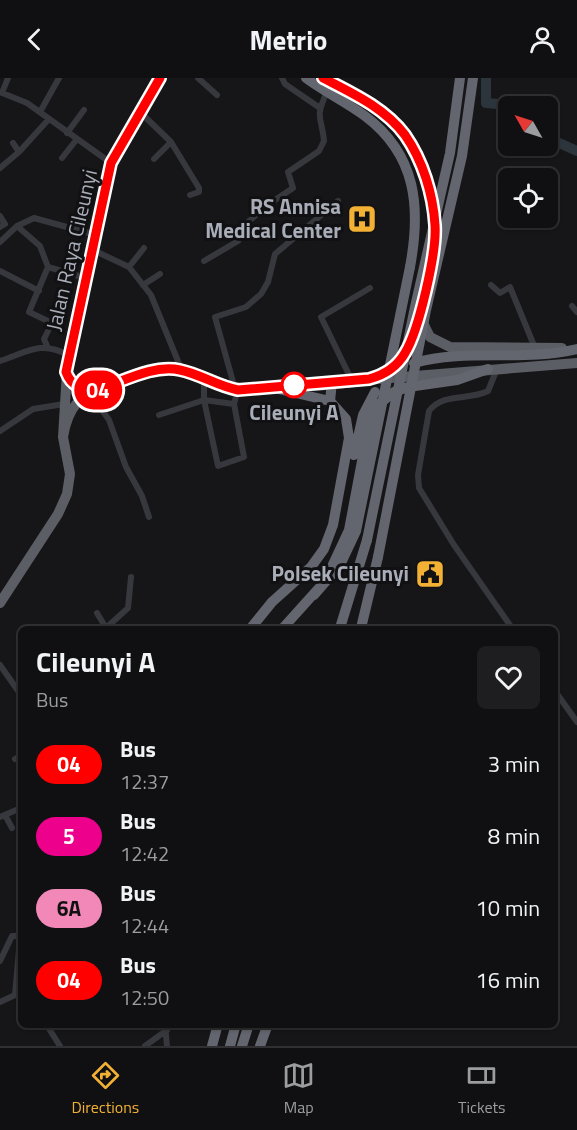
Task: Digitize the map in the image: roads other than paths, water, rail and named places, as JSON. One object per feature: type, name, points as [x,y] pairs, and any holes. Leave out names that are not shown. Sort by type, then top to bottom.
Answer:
[{"type":"highway","name":"Jalan Raya Cileunyi","points":[[0,603],[58,514],[67,494],[70,474],[63,437],[68,355],[111,163],[160,78]]},
{"type":"highway","points":[[285,626],[340,565],[356,531],[417,227],[416,205],[404,163],[391,141],[375,124],[306,78]]},
{"type":"highway","points":[[323,78],[369,103],[389,117],[405,135],[418,158],[433,204],[436,228],[421,306],[405,354],[387,372],[369,379]]},
{"type":"highway","points":[[348,626],[415,307],[450,153],[460,78]]},
{"type":"highway","points":[[363,626],[426,310],[462,156],[473,78]]},
{"type":"highway","points":[[421,306],[421,320],[427,333],[439,343],[450,347],[577,348]]},
{"type":"highway","points":[[414,363],[435,359],[552,353],[577,348]]},
{"type":"highway","points":[[63,437],[69,414],[82,399],[97,390],[161,369],[182,371],[236,389],[577,363]]},
{"type":"highway","points":[[314,595],[334,564],[349,530],[368,431],[376,409],[394,392],[416,385],[457,380],[493,369]]},
{"type":"highway","points":[[66,372],[76,386],[86,390],[97,390]]},
{"type":"highway","points":[[330,401],[333,382]]},
{"type":"highway","points":[[270,387],[330,401],[346,419],[352,445]]},
{"type":"highway","points":[[260,626],[324,549],[333,525],[352,445],[363,415],[375,392]]},
{"type":"highway","points":[[341,626],[367,540]]},
{"type":"highway","points":[[253,626],[279,594],[294,584]]},
{"type":"highway","points":[[212,1046],[217,1028]]},
{"type":"highway","points":[[230,1046],[235,1028]]},
{"type":"highway","points":[[242,1046],[248,1028]]},
{"type":"highway","points":[[260,1046],[267,1028]]},
{"type":"street","points":[[8,78],[1,93],[27,103],[111,163]]},
{"type":"street","points":[[40,112],[59,78]]},
{"type":"street","points":[[198,78],[217,95]]},
{"type":"street","points":[[282,78],[285,84],[320,108]]},
{"type":"street","points":[[204,261],[238,241],[248,222],[293,188],[288,172],[319,151],[324,141],[320,127],[320,108],[327,92]]},
{"type":"street","points":[[68,133],[84,110]]},
{"type":"street","points":[[139,112],[171,142],[199,188],[197,193],[189,195]]},
{"type":"street","points":[[0,168],[19,152],[48,120]]},
{"type":"street","points":[[62,158],[77,139]]},
{"type":"street","points":[[154,159],[171,142]]},
{"type":"street","points":[[13,143],[19,152]]},
{"type":"street","points":[[204,379],[204,400],[218,466],[244,457],[234,404],[236,389],[215,318],[246,307],[261,294],[268,282],[275,254],[338,201]]},
{"type":"street","points":[[0,216],[5,224],[0,228]]},
{"type":"street","points":[[0,242],[17,226],[34,218],[96,235]]},
{"type":"street","points":[[17,226],[40,246],[48,267],[29,312],[52,322],[44,339],[47,346]]},
{"type":"street","points":[[129,267],[144,248]]},
{"type":"street","points":[[93,250],[129,267],[143,285],[155,304],[182,371]]},
{"type":"street","points":[[48,267],[86,278]]},
{"type":"street","points":[[0,271],[39,291]]},
{"type":"street","points":[[143,285],[160,273]]},
{"type":"street","points":[[491,285],[500,293],[510,287],[535,348]]},
{"type":"street","points":[[352,381],[321,317],[370,288]]},
{"type":"street","points":[[572,306],[577,312]]},
{"type":"street","points":[[0,361],[33,348],[47,346],[68,355]]},
{"type":"street","points":[[493,369],[488,391],[479,395],[444,399],[429,411],[418,483],[454,545],[511,626]]},
{"type":"street","points":[[82,399],[102,410],[109,420],[126,467],[142,496],[149,517]]},
{"type":"street","points":[[159,415],[204,400],[234,404]]},
{"type":"street","points":[[0,431],[33,409],[64,404]]},
{"type":"street","points":[[108,626],[128,608],[131,577]]},
{"type":"street","points":[[97,614],[105,626]]},
{"type":"street","points":[[0,665],[18,690]]},
{"type":"street","points":[[558,696],[577,722]]},
{"type":"street","points":[[12,828],[3,816],[18,809]]},
{"type":"street","points":[[0,961],[12,936],[18,936]]},
{"type":"street","points":[[0,1002],[18,995]]},
{"type":"street","points":[[49,1028],[60,1046]]},
{"type":"street","points":[[145,1046],[165,1028]]},
{"type":"street","points":[[166,1028],[167,1046]]},
{"type":"waterway","points":[[486,78],[486,103],[498,104]]},
{"type":"waterway","points":[[558,142],[577,151]]},
{"type":"place","name":"RS Annisa Medical Center","points":[[362,219]]},
{"type":"place","name":"Cileunyi A","points":[[294,385]]},
{"type":"place","name":"Polsek Cileunyi","points":[[430,574]]}]
